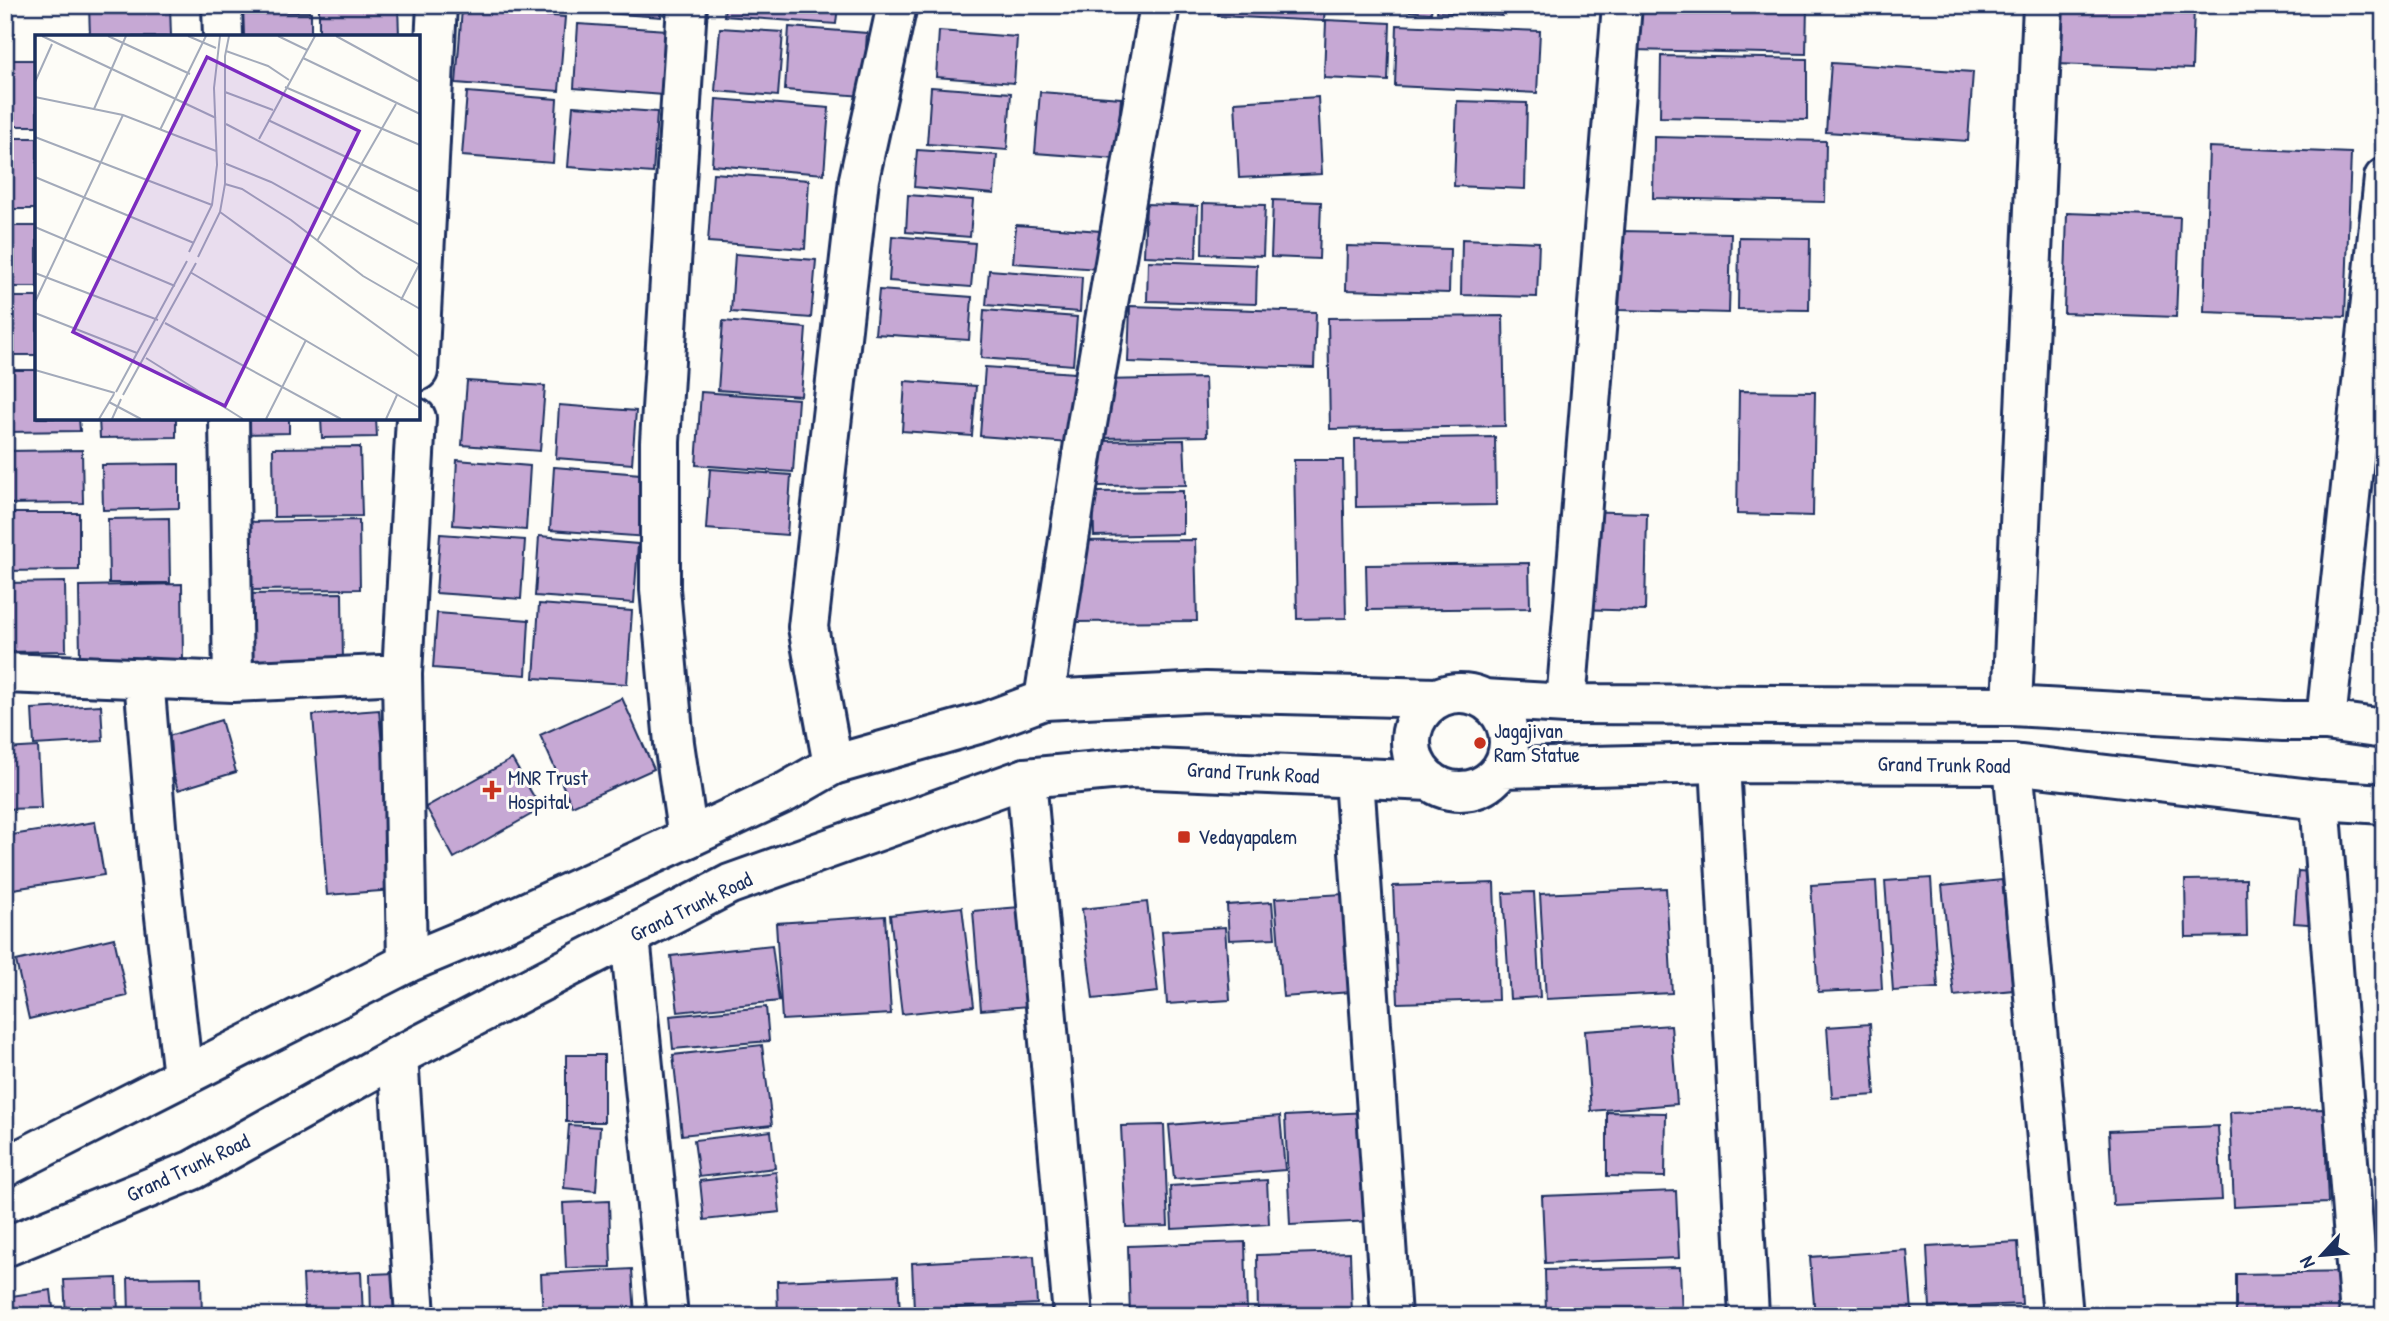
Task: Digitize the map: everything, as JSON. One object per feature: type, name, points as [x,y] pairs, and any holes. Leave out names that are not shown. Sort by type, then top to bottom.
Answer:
[{"type":"street","points":[[222,5],[223,35]]},
{"type":"street","points":[[420,334],[438,5]]},
{"type":"street","points":[[687,5],[660,469],[660,589],[674,743],[688,838]]},
{"type":"street","points":[[833,765],[808,627],[859,179],[897,5]]},
{"type":"street","points":[[1044,700],[1087,424],[1160,5]]},
{"type":"street","points":[[1566,704],[1622,5]]},
{"type":"street","points":[[2012,706],[2043,5]]},
{"type":"street","points":[[2326,721],[2384,178]]},
{"type":"street","points":[[229,420],[233,682]]},
{"type":"street","points":[[407,963],[402,674],[416,420]]},
{"type":"street","points":[[5,673],[233,682],[402,674]]},
{"type":"street","points":[[144,678],[159,863],[183,1077]]},
{"type":"street","points":[[5,1167],[407,963],[496,926],[688,838],[786,792],[833,765],[985,722],[1044,700],[1206,692],[1437,698]]},
{"type":"street","points":[[1452,693],[1468,693],[1497,708],[1505,722],[1509,737],[1508,754],[1502,768],[1491,780],[1477,788],[1461,791],[1446,789],[1431,781],[1420,769],[1413,754],[1411,738],[1415,722],[1424,708],[1437,698],[1452,693]]},
{"type":"street","points":[[1484,699],[1566,704],[2012,706],[2326,721],[2384,729]]},
{"type":"street","points":[[1720,763],[1749,1316]]},
{"type":"street","name":"Grand Trunk Road","points":[[1502,768],[1720,763],[2013,764],[2320,800],[2384,804]]},
{"type":"street","points":[[2013,764],[2063,1316]]},
{"type":"street","name":"Grand Trunk Road","points":[[5,1247],[193,1170],[398,1056],[730,884],[1026,778],[1131,768],[1431,781]]},
{"type":"street","points":[[1026,778],[1073,1316]]},
{"type":"street","points":[[1354,778],[1391,1316]]},
{"type":"street","points":[[2320,800],[2360,1316]]},
{"type":"street","points":[[630,937],[668,1316]]},
{"type":"street","points":[[398,1056],[415,1316]]},
{"type":"building","points":[[89,5],[170,5],[171,35],[90,35]]},
{"type":"building","points":[[319,5],[398,5],[399,35],[319,35]]},
{"type":"building","points":[[483,5],[559,5],[558,11]]},
{"type":"building","points":[[577,5],[662,5],[661,17],[577,11]]},
{"type":"building","points":[[725,5],[838,5],[836,24],[724,16]]},
{"type":"building","points":[[1219,5],[1325,5],[1324,21],[1218,16]]},
{"type":"building","points":[[1356,5],[1432,5],[1431,13],[1356,8]]},
{"type":"building","points":[[1438,5],[1502,5],[1502,16],[1437,12]]},
{"type":"building","points":[[1634,5],[1807,5],[1806,54],[1633,50]]},
{"type":"building","points":[[2058,5],[2194,5],[2192,69],[2056,64]]},
{"type":"building","points":[[462,9],[565,17],[559,91],[456,83]]},
{"type":"building","points":[[239,12],[311,12],[311,35],[239,35]]},
{"type":"building","points":[[1326,20],[1390,23],[1388,81],[1324,78]]},
{"type":"building","points":[[578,24],[667,30],[663,95],[574,88]]},
{"type":"building","points":[[1397,25],[1540,31],[1537,93],[1395,86]]},
{"type":"building","points":[[789,27],[867,33],[863,96],[785,90]]},
{"type":"building","points":[[720,28],[783,32],[778,96],[715,91]]},
{"type":"building","points":[[939,31],[1017,37],[1014,83],[936,77]]},
{"type":"building","points":[[1661,56],[1807,59],[1807,120],[1660,117]]},
{"type":"building","points":[[5,60],[35,60],[35,126],[5,126]]},
{"type":"building","points":[[1831,63],[1973,72],[1968,141],[1826,132]]},
{"type":"building","points":[[931,87],[1011,93],[1007,150],[927,144]]},
{"type":"building","points":[[467,92],[557,99],[553,163],[462,156]]},
{"type":"building","points":[[1040,92],[1121,98],[1116,159],[1035,153]]},
{"type":"building","points":[[1318,97],[1322,174],[1239,178],[1235,102]]},
{"type":"building","points":[[716,99],[829,108],[824,174],[712,165]]},
{"type":"building","points":[[1457,101],[1527,103],[1525,189],[1454,186]]},
{"type":"building","points":[[573,106],[657,112],[653,173],[568,167]]},
{"type":"building","points":[[1654,137],[1826,141],[1825,202],[1653,198]]},
{"type":"building","points":[[5,138],[35,138],[35,209],[5,209]]},
{"type":"building","points":[[2209,147],[2351,153],[2345,317],[2204,312]]},
{"type":"building","points":[[917,150],[997,155],[994,194],[914,187]]},
{"type":"building","points":[[713,173],[809,180],[805,249],[708,242]]},
{"type":"building","points":[[908,195],[973,200],[970,237],[906,232]]},
{"type":"building","points":[[1273,200],[1321,202],[1319,259],[1271,257]]},
{"type":"building","points":[[1203,203],[1265,205],[1263,256],[1202,254]]},
{"type":"building","points":[[1146,204],[1198,206],[1196,258],[1144,256]]},
{"type":"building","points":[[2067,213],[2180,217],[2176,317],[2064,313]]},
{"type":"building","points":[[1016,225],[1101,231],[1099,269],[1013,263]]},
{"type":"building","points":[[5,226],[35,226],[35,287],[5,287]]},
{"type":"building","points":[[1620,231],[1731,233],[1729,313],[1619,310]]},
{"type":"building","points":[[892,236],[975,243],[971,287],[889,281]]},
{"type":"building","points":[[1739,237],[1810,238],[1809,310],[1738,309]]},
{"type":"building","points":[[1462,239],[1539,242],[1537,297],[1461,295]]},
{"type":"building","points":[[1347,246],[1450,249],[1449,293],[1346,290]]},
{"type":"building","points":[[735,254],[816,260],[811,318],[731,312]]},
{"type":"building","points":[[1148,261],[1257,265],[1256,304],[1147,301]]},
{"type":"building","points":[[989,270],[1082,277],[1080,312],[986,305]]},
{"type":"building","points":[[879,290],[972,297],[969,340],[875,334]]},
{"type":"building","points":[[5,297],[35,297],[35,355],[5,355]]},
{"type":"building","points":[[1130,306],[1316,312],[1314,368],[1128,362]]},
{"type":"building","points":[[984,310],[1077,317],[1073,365],[981,358]]},
{"type":"building","points":[[1503,316],[1505,426],[1330,429],[1328,318]]},
{"type":"building","points":[[723,321],[806,328],[801,396],[718,390]]},
{"type":"building","points":[[985,367],[1075,373],[1070,443],[980,436]]},
{"type":"building","points":[[5,370],[35,370],[35,420],[79,420],[80,431],[5,432]]},
{"type":"building","points":[[1205,378],[1207,436],[1102,438],[1100,380]]},
{"type":"building","points":[[467,381],[545,386],[540,451],[462,445]]},
{"type":"building","points":[[905,381],[976,386],[972,436],[902,431]]},
{"type":"building","points":[[1739,391],[1815,392],[1813,516],[1737,514]]},
{"type":"building","points":[[701,392],[798,399],[793,472],[696,465]]},
{"type":"building","points":[[559,405],[636,411],[632,464],[556,458]]},
{"type":"building","points":[[99,420],[176,420],[176,437],[100,438]]},
{"type":"building","points":[[241,420],[289,420],[289,433],[241,434]]},
{"type":"building","points":[[321,420],[376,420],[377,437],[322,438]]},
{"type":"building","points":[[1495,437],[1496,505],[1356,507],[1355,439]]},
{"type":"building","points":[[1184,440],[1186,485],[1096,486],[1095,441]]},
{"type":"building","points":[[360,447],[362,516],[274,517],[273,448]]},
{"type":"building","points":[[82,450],[83,503],[5,504],[5,451]]},
{"type":"building","points":[[457,460],[530,466],[526,530],[453,525]]},
{"type":"building","points":[[1294,460],[1343,460],[1346,618],[1297,619]]},
{"type":"building","points":[[179,464],[179,508],[103,510],[102,465]]},
{"type":"building","points":[[554,467],[653,475],[648,537],[550,530]]},
{"type":"building","points":[[710,469],[791,475],[787,535],[706,529]]},
{"type":"building","points":[[1183,491],[1183,534],[1094,536],[1093,492]]},
{"type":"building","points":[[1579,511],[1647,513],[1645,611],[1577,609]]},
{"type":"building","points":[[5,513],[79,513],[79,570],[5,571]]},
{"type":"building","points":[[169,518],[170,583],[109,583],[108,519]]},
{"type":"building","points":[[359,520],[360,589],[242,590],[241,522]]},
{"type":"building","points":[[440,534],[525,540],[521,599],[436,593]]},
{"type":"building","points":[[539,536],[638,544],[634,603],[535,596]]},
{"type":"building","points":[[1195,540],[1197,621],[1071,622],[1069,541]]},
{"type":"building","points":[[1529,563],[1530,608],[1367,610],[1366,565]]},
{"type":"building","points":[[65,582],[66,651],[5,652],[5,583]]},
{"type":"building","points":[[182,584],[183,659],[80,660],[79,586]]},
{"type":"building","points":[[342,593],[343,663],[238,665],[237,594]]},
{"type":"building","points":[[539,604],[632,611],[627,684],[534,678]]},
{"type":"building","points":[[437,613],[529,620],[526,675],[433,668]]},
{"type":"building","points":[[622,698],[654,769],[572,806],[540,735]]},
{"type":"building","points":[[101,705],[103,741],[34,745],[32,709]]},
{"type":"building","points":[[379,710],[394,890],[327,895],[313,715]]},
{"type":"building","points":[[221,720],[236,772],[178,790],[162,738]]},
{"type":"building","points":[[38,747],[41,808],[5,809],[5,749]]},
{"type":"building","points":[[512,759],[541,809],[454,858],[426,807]]},
{"type":"building","points":[[95,822],[104,875],[13,889],[5,836]]},
{"type":"building","points":[[2298,871],[2325,873],[2321,925],[2294,923]]},
{"type":"building","points":[[1931,878],[1938,988],[1893,991],[1885,881]]},
{"type":"building","points":[[2246,879],[2247,936],[2186,937],[2185,880]]},
{"type":"building","points":[[2002,880],[2013,990],[1954,996],[1942,886]]},
{"type":"building","points":[[1876,881],[1882,989],[1818,992],[1811,885]]},
{"type":"building","points":[[1494,883],[1498,1000],[1398,1003],[1393,886]]},
{"type":"building","points":[[1666,888],[1672,993],[1546,999],[1540,894]]},
{"type":"building","points":[[1534,892],[1540,997],[1510,999],[1503,893]]},
{"type":"building","points":[[1344,894],[1351,992],[1283,997],[1275,898]]},
{"type":"building","points":[[1147,902],[1158,992],[1093,999],[1082,909]]},
{"type":"building","points":[[1272,902],[1275,938],[1229,940],[1227,905]]},
{"type":"building","points":[[1032,906],[1041,1005],[981,1010],[973,911]]},
{"type":"building","points":[[962,907],[974,1006],[902,1014],[890,915]]},
{"type":"building","points":[[885,916],[891,1014],[782,1020],[776,923]]},
{"type":"building","points":[[1225,927],[1230,1000],[1167,1004],[1162,931]]},
{"type":"building","points":[[114,938],[127,996],[29,1019],[16,961]]},
{"type":"building","points":[[772,945],[779,1001],[678,1012],[671,956]]},
{"type":"building","points":[[766,1007],[769,1041],[673,1049],[670,1016]]},
{"type":"building","points":[[1870,1024],[1875,1095],[1832,1098],[1827,1027]]},
{"type":"building","points":[[1671,1025],[1677,1104],[1591,1111],[1585,1031]]},
{"type":"building","points":[[762,1045],[772,1125],[682,1135],[673,1055]]},
{"type":"building","points":[[566,1055],[604,1055],[604,1122],[566,1122]]},
{"type":"building","points":[[2324,1109],[2328,1203],[2234,1207],[2230,1112]]},
{"type":"building","points":[[1368,1112],[1374,1221],[1290,1225],[1285,1116]]},
{"type":"building","points":[[1607,1112],[1666,1113],[1665,1177],[1607,1176]]},
{"type":"building","points":[[1280,1116],[1285,1170],[1174,1179],[1169,1125]]},
{"type":"building","points":[[569,1125],[600,1127],[596,1191],[564,1188]]},
{"type":"building","points":[[1164,1125],[1168,1226],[1126,1227],[1121,1126]]},
{"type":"building","points":[[2218,1126],[2222,1200],[2113,1205],[2109,1131]]},
{"type":"building","points":[[771,1131],[775,1168],[699,1177],[694,1140]]},
{"type":"building","points":[[776,1172],[780,1212],[704,1220],[700,1181]]},
{"type":"building","points":[[1267,1180],[1269,1224],[1172,1229],[1170,1186]]},
{"type":"building","points":[[1676,1191],[1679,1258],[1545,1263],[1542,1196]]},
{"type":"building","points":[[609,1201],[611,1267],[566,1268],[563,1203]]},
{"type":"building","points":[[1245,1242],[1247,1316],[1130,1316],[1128,1246]]},
{"type":"building","points":[[2018,1242],[2022,1304],[1930,1308],[1927,1247]]},
{"type":"building","points":[[1907,1250],[1912,1311],[1815,1316],[1810,1257]]},
{"type":"building","points":[[1350,1252],[1352,1316],[1258,1316],[1257,1255]]},
{"type":"building","points":[[1034,1256],[1037,1304],[914,1310],[912,1263]]},
{"type":"building","points":[[1680,1267],[1682,1316],[1546,1316],[1545,1270]]},
{"type":"building","points":[[632,1269],[635,1316],[543,1316],[541,1274]]},
{"type":"building","points":[[361,1272],[363,1316],[305,1316],[303,1275]]},
{"type":"building","points":[[2356,1272],[2356,1315],[2236,1316],[2236,1274]]},
{"type":"building","points":[[396,1273],[398,1316],[371,1316],[370,1274]]},
{"type":"building","points":[[898,1276],[900,1313],[778,1316],[777,1281]]},
{"type":"building","points":[[201,1277],[202,1316],[129,1316],[128,1278]]},
{"type":"building","points":[[117,1278],[118,1316],[66,1316],[64,1280]]},
{"type":"building","points":[[51,1290],[54,1316],[5,1316],[5,1297]]},
{"type":"building","points":[[1040,1312],[1041,1316],[941,1316]]},
{"type":"place","name":"Jagajivan Ram Statue","points":[[1480,743]]},
{"type":"place","name":"MNR Trust Hospital","points":[[492,790]]},
{"type":"place","name":"Vedayapalem","points":[[1184,837]]}]
